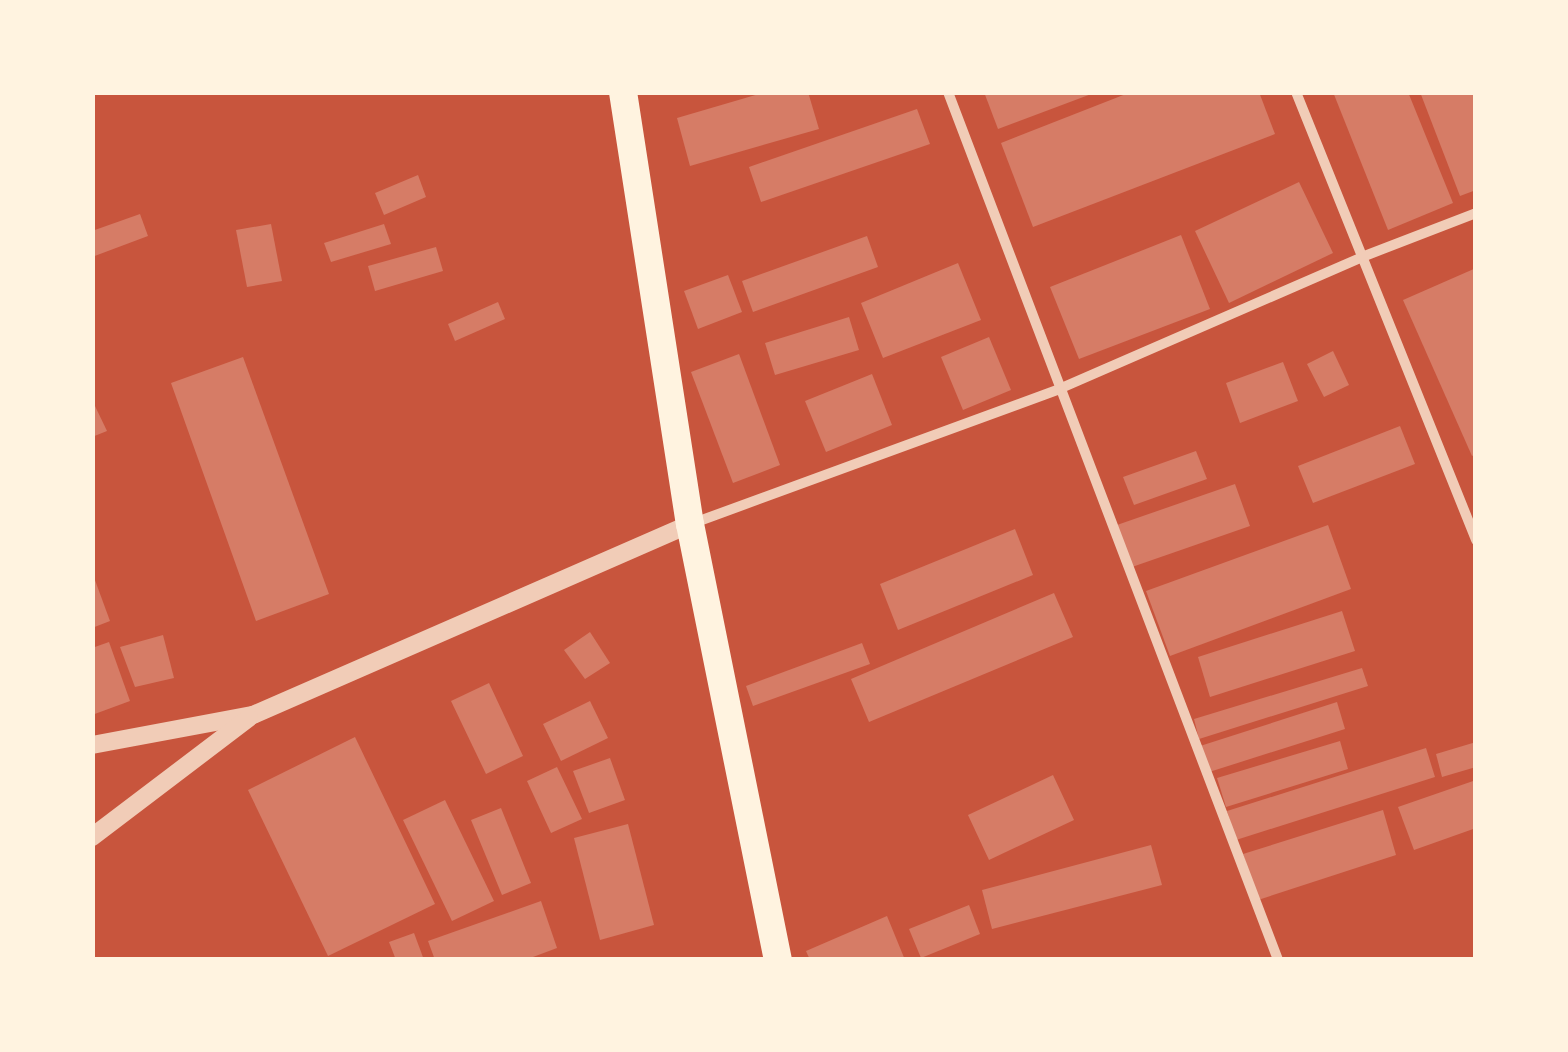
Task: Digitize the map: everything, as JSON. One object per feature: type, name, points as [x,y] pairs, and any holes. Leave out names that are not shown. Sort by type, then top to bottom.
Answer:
[{"type":"highway","points":[[623,92],[690,524],[778,960]]},
{"type":"street","points":[[948,92],[1278,960]]},
{"type":"street","points":[[1296,92],[1476,540]]},
{"type":"street","points":[[92,745],[253,715],[690,524],[1059,389],[1362,257],[1476,213]]},
{"type":"street","points":[[92,836],[253,715]]},
{"type":"building","points":[[766,92],[808,92],[819,129],[690,166],[677,118]]},
{"type":"building","points":[[984,92],[1094,92],[1094,93],[998,129]]},
{"type":"building","points":[[1131,92],[1259,92],[1275,134],[1033,227],[1001,143]]},
{"type":"building","points":[[1333,92],[1408,92],[1453,203],[1388,230]]},
{"type":"building","points":[[1420,92],[1476,92],[1476,190],[1460,196]]},
{"type":"building","points":[[917,109],[930,144],[761,202],[749,167]]},
{"type":"building","points":[[418,175],[426,197],[384,215],[375,193]]},
{"type":"building","points":[[1299,182],[1333,253],[1229,303],[1195,231]]},
{"type":"building","points":[[140,214],[148,236],[92,257],[92,231]]},
{"type":"building","points":[[271,224],[282,281],[247,287],[236,230]]},
{"type":"building","points":[[384,224],[391,244],[331,262],[324,243]]},
{"type":"building","points":[[1181,235],[1210,309],[1079,359],[1050,287]]},
{"type":"building","points":[[867,236],[878,267],[753,312],[742,281]]},
{"type":"building","points":[[436,247],[443,271],[375,291],[368,266]]},
{"type":"building","points":[[958,263],[981,320],[883,358],[861,303]]},
{"type":"building","points":[[1476,268],[1476,454],[1472,456],[1403,300]]},
{"type":"building","points":[[728,275],[742,312],[698,329],[684,291]]},
{"type":"building","points":[[498,302],[505,319],[455,341],[448,324]]},
{"type":"building","points":[[849,317],[859,350],[775,375],[765,343]]},
{"type":"building","points":[[989,337],[1011,390],[963,410],[941,357]]},
{"type":"building","points":[[1333,351],[1349,385],[1324,397],[1307,364]]},
{"type":"building","points":[[739,354],[780,465],[733,483],[691,372]]},
{"type":"building","points":[[243,357],[329,594],[256,621],[171,383]]},
{"type":"building","points":[[1283,362],[1298,401],[1240,423],[1226,383]]},
{"type":"building","points":[[872,374],[892,425],[826,452],[805,401]]},
{"type":"building","points":[[95,406],[107,431],[92,437],[92,407]]},
{"type":"building","points":[[1400,426],[1415,464],[1313,503],[1298,466]]},
{"type":"building","points":[[1196,451],[1207,479],[1134,505],[1123,477]]},
{"type":"building","points":[[1235,484],[1250,526],[1132,567],[1117,525]]},
{"type":"building","points":[[1328,525],[1351,589],[1170,656],[1146,591]]},
{"type":"building","points":[[1015,529],[1033,575],[898,630],[880,584]]},
{"type":"building","points":[[92,572],[110,621],[92,628]]},
{"type":"building","points":[[1054,593],[1073,637],[869,722],[851,679]]},
{"type":"building","points":[[1342,611],[1355,651],[1210,697],[1198,657]]},
{"type":"building","points":[[590,632],[610,663],[585,679],[564,650]]},
{"type":"building","points":[[163,635],[174,678],[135,687],[120,647]]},
{"type":"building","points":[[109,642],[130,701],[92,715],[92,648]]},
{"type":"building","points":[[862,643],[870,664],[753,706],[746,686]]},
{"type":"building","points":[[1362,668],[1368,686],[1199,739],[1194,719]]},
{"type":"building","points":[[489,683],[523,756],[486,774],[451,701]]},
{"type":"building","points":[[590,701],[608,738],[561,761],[543,724]]},
{"type":"building","points":[[1337,702],[1345,729],[1206,773],[1197,747]]},
{"type":"building","points":[[355,737],[435,904],[328,956],[248,790]]},
{"type":"building","points":[[1340,741],[1348,769],[1226,807],[1217,778]]},
{"type":"building","points":[[1476,742],[1476,767],[1442,777],[1436,754]]},
{"type":"building","points":[[1426,748],[1435,777],[1236,840],[1227,811]]},
{"type":"building","points":[[610,758],[625,800],[589,813],[573,771]]},
{"type":"building","points":[[557,767],[582,819],[551,833],[527,781]]},
{"type":"building","points":[[1053,775],[1074,820],[989,860],[968,815]]},
{"type":"building","points":[[1476,780],[1476,828],[1414,850],[1398,807]]},
{"type":"building","points":[[445,800],[494,901],[452,921],[403,820]]},
{"type":"building","points":[[501,808],[531,883],[502,895],[471,820]]},
{"type":"building","points":[[1383,810],[1396,855],[1258,900],[1243,854]]},
{"type":"building","points":[[628,824],[654,925],[600,940],[574,838]]},
{"type":"building","points":[[1151,845],[1162,885],[992,929],[982,890]]},
{"type":"building","points":[[541,901],[557,948],[525,960],[435,960],[428,941]]},
{"type":"building","points":[[969,905],[980,934],[921,958],[909,929]]},
{"type":"building","points":[[887,916],[905,960],[810,960],[806,951]]},
{"type":"building","points":[[414,933],[424,960],[396,960],[389,942]]}]
